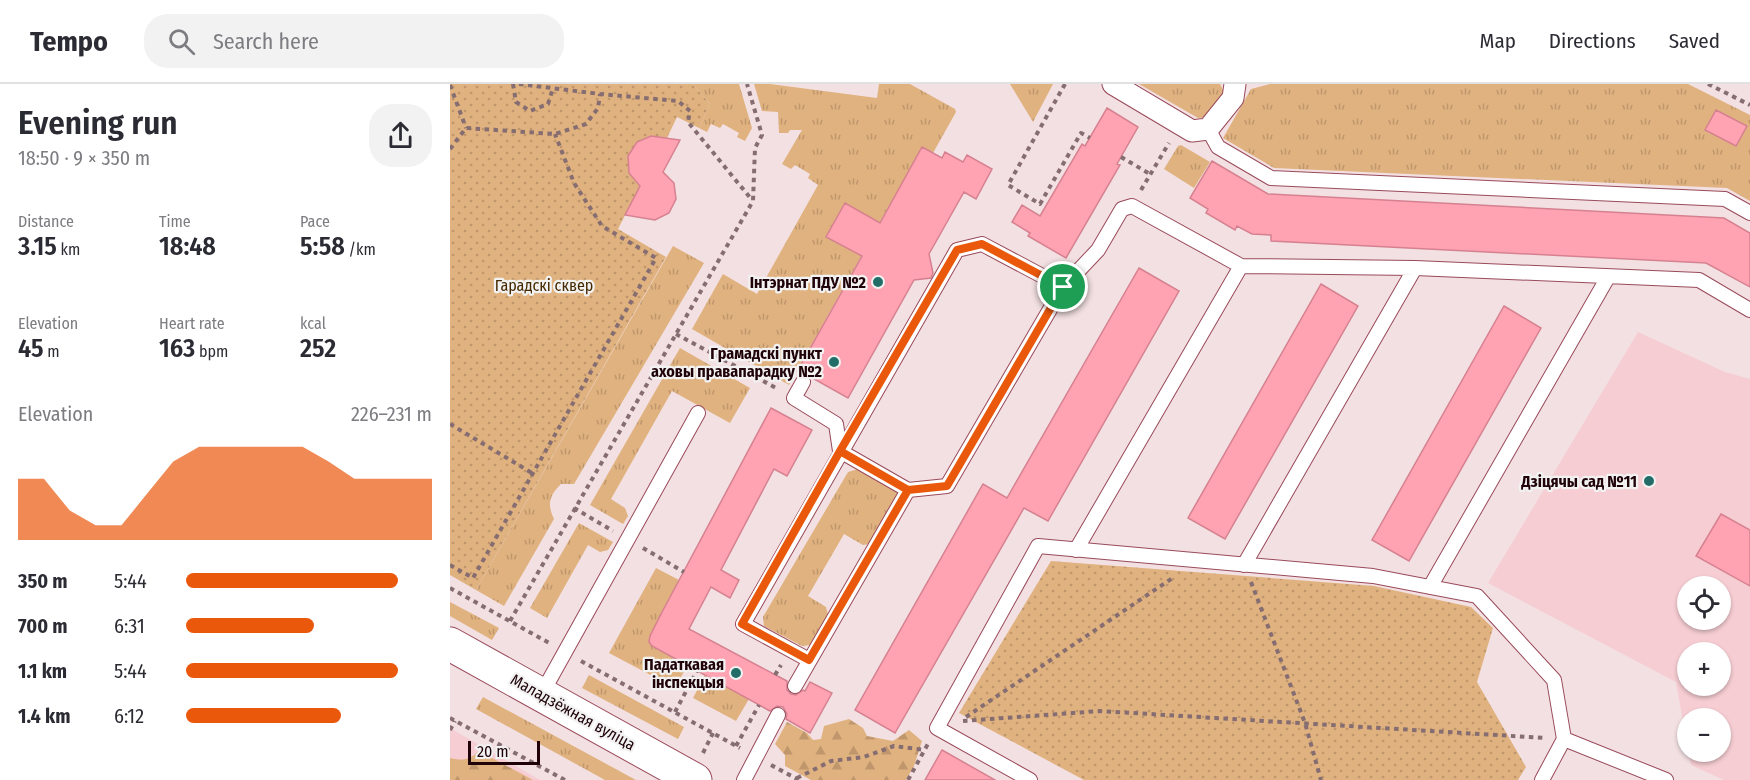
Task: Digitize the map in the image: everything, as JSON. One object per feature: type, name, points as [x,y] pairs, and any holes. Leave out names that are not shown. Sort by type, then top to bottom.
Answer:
[{"type":"main road","name":"Маладзёжная вуліца","points":[[450,645],[695,780]]},
{"type":"street","points":[[1113,84],[1192,131],[1208,129],[1233,98],[1235,84]]},
{"type":"lane","points":[[1208,129],[1218,147],[1271,178],[1725,199],[1750,213]]},
{"type":"lane","points":[[840,451],[908,490],[947,486],[1063,287],[1098,250],[1122,209],[1132,206],[1241,266],[1415,268],[1699,280],[1750,310]]},
{"type":"lane","points":[[809,660],[742,624],[957,250],[982,244],[1063,287]]},
{"type":"lane","points":[[1076,550],[1241,266]]},
{"type":"lane","points":[[1245,565],[1415,268]]},
{"type":"lane","points":[[1430,587],[1608,277]]},
{"type":"lane","points":[[803,382],[795,398],[836,424],[840,451]]},
{"type":"lane","points":[[541,695],[698,413]]},
{"type":"lane","points":[[795,686],[908,490]]},
{"type":"lane","points":[[1030,780],[937,728],[1038,546],[1373,576],[1477,596],[1554,680],[1564,739],[1542,780]]},
{"type":"lane","points":[[744,780],[778,715]]},
{"type":"lane","points":[[1564,739],[1666,780]]},
{"type":"path","points":[[513,84],[516,102],[530,111],[548,104],[553,88]]},
{"type":"path","points":[[519,84],[678,101],[690,111],[688,122],[753,201]]},
{"type":"path","points":[[510,621],[753,201],[755,148],[762,135],[747,84]]},
{"type":"path","points":[[1065,84],[1008,185],[1040,204],[1081,133],[1090,138]]},
{"type":"path","points":[[1708,84],[1750,105]]},
{"type":"path","points":[[450,85],[466,128]]},
{"type":"path","points":[[466,128],[555,134],[586,124],[598,108],[600,94]]},
{"type":"path","points":[[450,149],[466,128]]},
{"type":"path","points":[[450,565],[473,578],[656,258],[602,226],[574,183],[555,134]]},
{"type":"path","points":[[1132,206],[1172,137]]},
{"type":"path","points":[[1121,157],[1150,174]]},
{"type":"path","points":[[676,334],[795,398]]},
{"type":"path","points":[[450,424],[532,473]]},
{"type":"path","points":[[1199,560],[959,722],[1100,711],[1564,739]]},
{"type":"path","points":[[665,561],[684,572]]},
{"type":"path","points":[[1245,565],[1305,723],[1320,780]]},
{"type":"path","points":[[450,588],[798,779],[831,761],[864,757],[894,746],[925,750]]},
{"type":"path","points":[[675,712],[697,671]]},
{"type":"path","points":[[736,746],[759,705]]},
{"type":"path","points":[[450,718],[565,780]]},
{"type":"path","points":[[450,730],[455,721]]},
{"type":"path","points":[[909,780],[937,728]]},
{"type":"shaded area","name":"Дзіцячы сад №11","points":[[1638,332],[1725,372],[1750,379],[1750,780],[1724,780],[1691,765],[1691,762],[1731,762],[1731,708],[1681,708],[1678,696],[1731,696],[1731,642],[1677,642],[1677,688],[1676,682],[1488,583]]},
{"type":"shaded area","points":[[450,728],[540,780],[450,780]]},
{"type":"green space","name":"Гарадскі сквер","points":[[450,84],[693,84],[710,104],[699,128],[677,117],[667,138],[651,136],[637,142],[628,156],[629,173],[640,186],[618,229],[666,257],[476,590],[450,575]]},
{"type":"green space","points":[[693,84],[739,84],[752,128],[745,141],[737,137],[739,133],[723,124],[720,128],[711,124],[707,132],[699,128],[710,104]]},
{"type":"green space","points":[[754,84],[770,84],[877,98],[879,84],[910,84],[955,109],[956,112],[933,153],[922,148],[879,224],[847,205],[843,206],[828,233],[862,255],[789,385],[692,329],[723,274],[757,294],[818,185],[808,178],[810,174],[795,165],[791,169],[782,164],[802,130],[779,133],[778,112],[762,111]]},
{"type":"green space","points":[[1010,84],[1053,84],[1033,122]]},
{"type":"green space","points":[[1139,84],[1220,84],[1224,92],[1211,113],[1198,118]]},
{"type":"green space","points":[[1270,84],[1688,84],[1750,115],[1750,201],[1727,188],[1274,168],[1223,138],[1251,89]]},
{"type":"green space","points":[[1181,145],[1210,162],[1194,188],[1164,169],[1178,146]]},
{"type":"green space","points":[[673,246],[704,263],[574,484],[561,484],[554,492],[550,500],[550,509],[554,519],[504,606],[476,590]]},
{"type":"green space","points":[[680,348],[750,388],[730,423],[672,391],[611,499],[625,508],[628,516],[623,524],[590,505]]},
{"type":"green space","points":[[858,469],[898,490],[900,497],[870,544],[863,545],[844,534],[808,596],[826,607],[828,615],[810,645],[802,646],[764,626],[763,617],[848,472]]},
{"type":"green space","points":[[579,523],[613,542],[608,550],[600,552],[588,545],[547,618],[530,608]]},
{"type":"green space","points":[[1051,561],[1374,586],[1471,607],[1493,628],[1477,682],[1526,767],[1518,780],[1084,780],[959,713]]},
{"type":"green space","points":[[656,568],[679,580],[649,642],[687,666],[675,688],[609,653]]},
{"type":"green space","points":[[450,602],[499,628],[492,640],[450,616]]},
{"type":"green space","points":[[589,675],[684,727],[678,739],[582,688]]},
{"type":"green space","points":[[705,675],[749,699],[736,721],[693,698]]},
{"type":"green space","points":[[483,697],[636,780],[605,780],[476,709]]},
{"type":"green space","points":[[849,719],[863,728],[867,736],[893,741],[909,730],[922,741],[914,766],[906,780],[811,780],[785,766],[785,755],[775,744],[787,722],[807,733],[813,740],[821,739],[824,726]]},
{"type":"green space","points":[[479,751],[533,780],[450,780],[450,758],[466,759]]},
{"type":"building","points":[[1107,108],[1138,127],[1117,164],[1120,165],[1066,258],[1028,236],[1030,233],[1012,222],[1022,205],[1040,216],[1082,144],[1085,146]]},
{"type":"building","points":[[1716,110],[1747,126],[1736,146],[1705,130]]},
{"type":"building","points":[[651,136],[680,140],[663,172],[674,183],[676,199],[669,213],[655,220],[625,215],[640,186],[629,173],[628,156],[637,142]]},
{"type":"building","name":"Інтэрнат ПДУ №2","points":[[922,147],[942,158],[945,152],[963,162],[967,155],[992,169],[976,199],[964,192],[929,254],[933,273],[931,278],[914,280],[848,398],[798,370],[862,256],[826,237],[845,203],[880,223]]},
{"type":"building","points":[[1212,161],[1268,194],[1724,218],[1750,233],[1750,287],[1706,263],[1271,241],[1271,235],[1252,234],[1237,226],[1235,230],[1206,213],[1208,209],[1190,198]]},
{"type":"building","points":[[1139,268],[1179,291],[1048,521],[1024,508],[895,733],[855,710],[983,484],[1007,498]]},
{"type":"building","points":[[1321,284],[1358,306],[1225,539],[1188,518]]},
{"type":"building","points":[[1504,306],[1541,328],[1409,561],[1372,540]]},
{"type":"building","points":[[771,408],[812,430],[787,476],[774,469],[721,570],[739,580],[730,598],[711,587],[689,629],[787,681],[787,690],[791,694],[796,695],[805,691],[810,682],[832,693],[810,733],[786,719],[787,714],[783,707],[777,706],[770,711],[652,646],[649,642],[661,614]]},
{"type":"building","points":[[1721,514],[1750,530],[1750,586],[1696,556]]},
{"type":"building","points":[[942,750],[995,780],[925,780]]},
{"type":"place","name":"Інтэрнат ПДУ №2","points":[[878,282]]},
{"type":"place","name":"Грамадскі пункт аховы правапарадку №2","points":[[834,362]]},
{"type":"place","name":"Дзіцячы сад №11","points":[[1649,481]]},
{"type":"place","name":"Падаткавая інспекцыя","points":[[736,673]]},
{"type":"route","points":[[1063,287],[947,486],[908,490],[840,451],[742,624],[809,660],[908,490],[840,451],[957,250],[982,244],[1063,287]]}]
